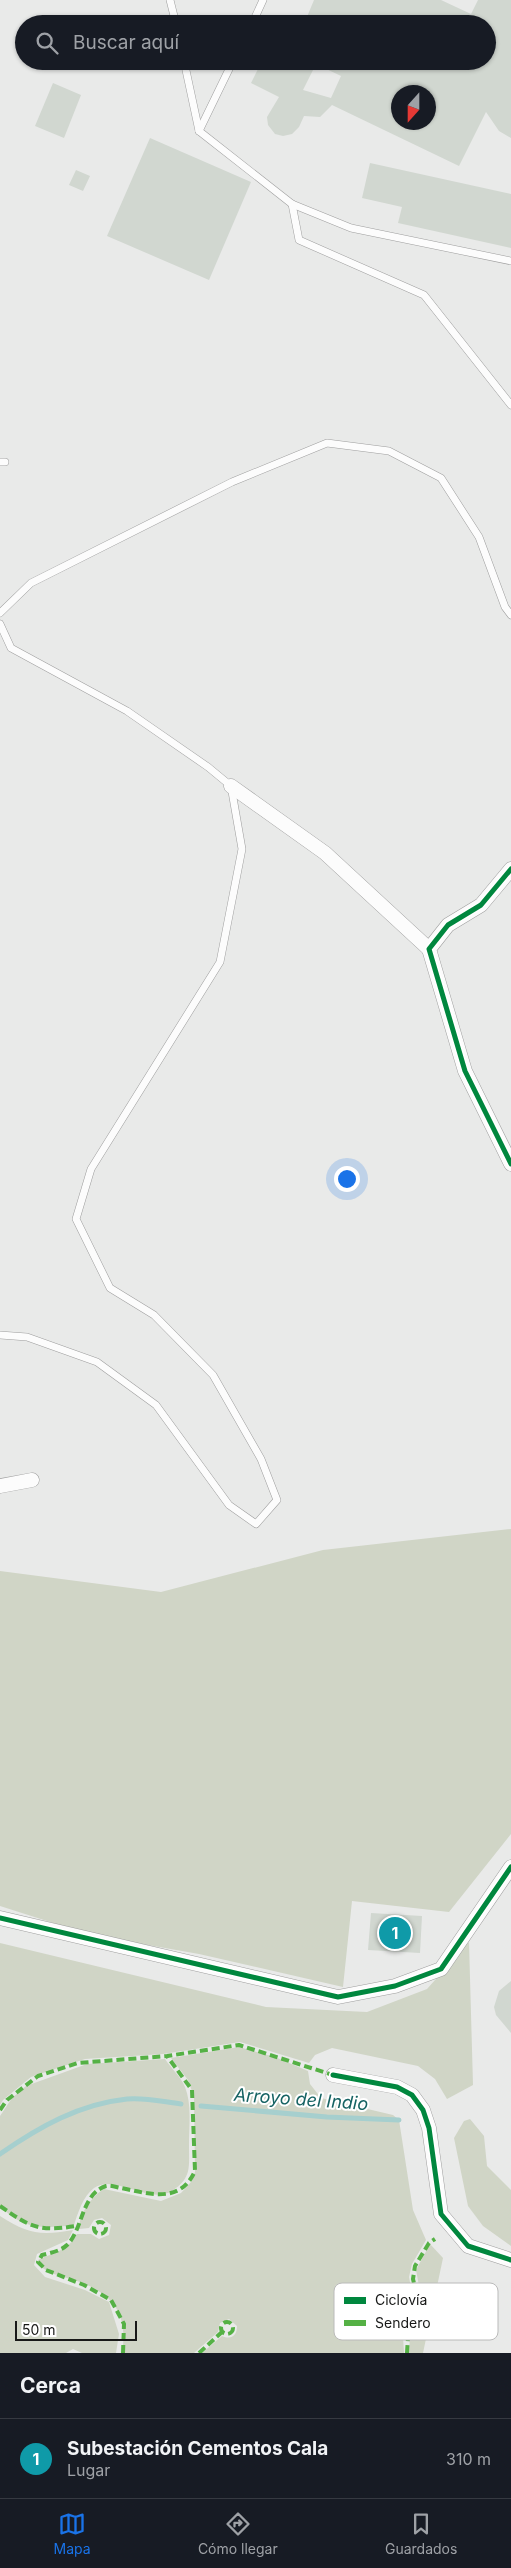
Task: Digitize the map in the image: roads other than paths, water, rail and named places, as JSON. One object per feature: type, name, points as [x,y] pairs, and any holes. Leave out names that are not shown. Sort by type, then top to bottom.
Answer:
[{"type":"street","points":[[231,786],[325,853],[429,949],[464,1071],[510,1161]]},
{"type":"street","points":[[429,949],[448,925],[481,905],[511,869]]},
{"type":"street","points":[[0,1486],[32,1480]]},
{"type":"street","points":[[0,1918],[338,1997],[395,1986],[441,1969],[511,1867]]},
{"type":"street","points":[[333,2075],[397,2087],[412,2095],[423,2110],[429,2128],[441,2214],[468,2246],[511,2260]]},
{"type":"lane","points":[[170,0],[174,15]]},
{"type":"lane","points":[[256,15],[263,0]]},
{"type":"lane","points":[[186,70],[200,131],[292,204],[351,228],[511,261]]},
{"type":"lane","points":[[200,131],[229,70]]},
{"type":"lane","points":[[292,204],[300,240],[424,295],[511,405]]},
{"type":"lane","points":[[0,613],[31,583],[232,482],[327,443],[389,451],[441,478],[479,537],[505,607],[511,615]]},
{"type":"lane","points":[[0,624],[11,648],[128,711],[208,767],[231,786],[242,849],[220,962],[91,1169],[76,1219],[110,1288],[154,1315],[213,1375],[261,1459],[276,1500],[256,1524],[229,1506],[156,1405],[97,1362],[27,1337],[0,1335]]},
{"type":"waterway","name":"Arroyo del Indio","points":[[0,2154],[60,2118],[92,2106],[127,2099],[147,2099],[181,2104]]},
{"type":"waterway","name":"Arroyo del Indio","points":[[201,2106],[327,2117],[399,2120]]},
{"type":"place","name":"Subestación Cementos Cala","points":[[395,1933]]}]
